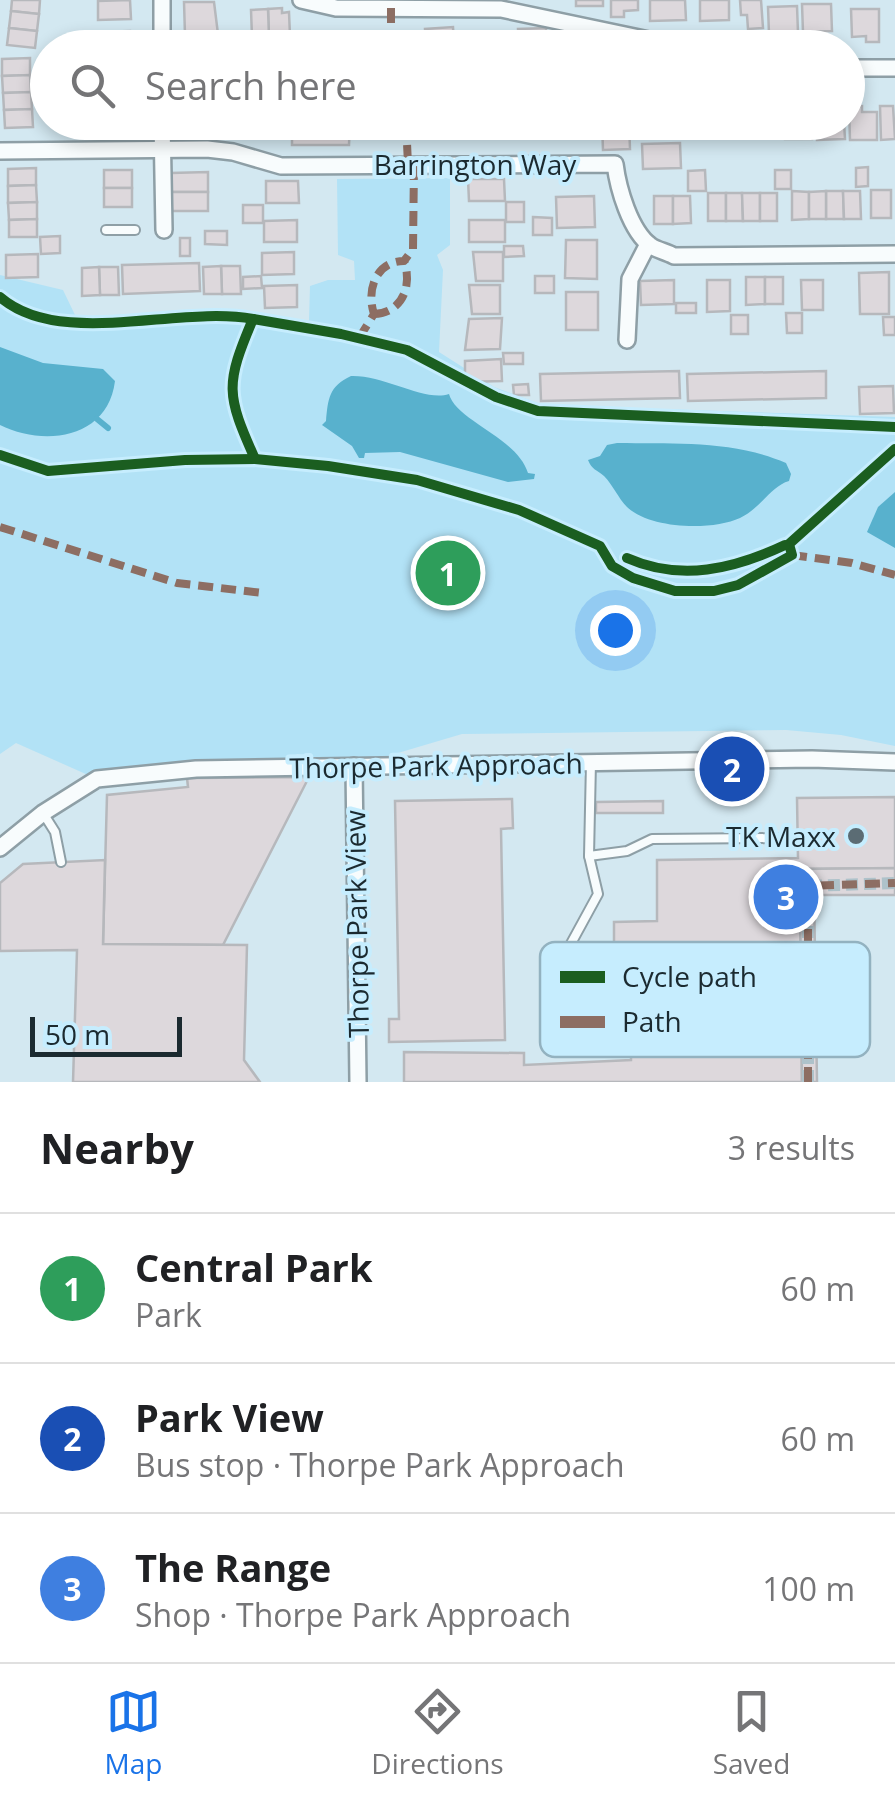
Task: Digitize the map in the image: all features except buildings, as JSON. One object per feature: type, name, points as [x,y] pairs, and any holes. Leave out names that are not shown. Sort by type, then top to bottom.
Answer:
[{"type":"street","points":[[162,0],[162,30]]},
{"type":"street","points":[[301,0],[336,8],[502,9],[601,30]]},
{"type":"street","points":[[865,68],[895,68]]},
{"type":"street","points":[[162,140],[164,230]]},
{"type":"street","name":"Barrington Way","points":[[0,151],[233,152],[280,166],[614,164],[619,194],[648,244]]},
{"type":"street","points":[[626,340],[630,278],[648,244],[674,256],[895,254]]},
{"type":"street","name":"Thorpe Park Approach","points":[[0,848],[43,812],[97,779],[196,768],[812,759],[895,762]]},
{"type":"street","name":"Thorpe Park View","points":[[354,766],[358,1082]]},
{"type":"lane","points":[[106,230],[135,230]]},
{"type":"lane","points":[[572,942],[598,894],[589,856],[591,762]]},
{"type":"lane","points":[[43,812],[55,832],[61,862]]},
{"type":"lane","points":[[589,856],[626,852],[652,839],[778,838]]},
{"type":"shaded area","points":[[450,178],[450,245],[437,255],[443,270],[439,352],[494,387],[543,405],[895,417],[895,746],[841,735],[786,730],[462,734],[354,766],[297,754],[289,767],[97,779],[16,743],[0,754],[0,275],[63,290],[76,317],[227,309],[309,321],[310,286],[328,280],[355,280],[354,261],[338,255],[337,179]]},
{"type":"shaded area","points":[[0,347],[43,363],[103,369],[115,381],[110,400],[87,426],[71,433],[36,436],[0,425]]},
{"type":"shaded area","points":[[351,376],[428,394],[449,394],[463,413],[512,449],[528,473],[535,474],[534,479],[508,482],[400,452],[365,453],[364,458],[359,458],[352,446],[322,425],[334,389]]},
{"type":"shaded area","points":[[607,445],[745,450],[786,463],[791,474],[789,481],[740,518],[714,525],[665,524],[627,507],[588,460],[600,456]]},
{"type":"shaded area","points":[[895,492],[895,548],[867,532],[878,507]]},
{"type":"waterway","points":[[97,419],[108,428]]},
{"type":"tunnel","points":[[808,942],[808,886],[895,883]]},
{"type":"tunnel","points":[[808,1057],[808,1082]]},
{"type":"marked path","points":[[391,8],[391,30]]},
{"type":"marked path","points":[[407,140],[408,164]]},
{"type":"marked path","points":[[359,338],[374,314],[371,296],[380,271],[404,261],[413,249],[414,164]]},
{"type":"marked path","points":[[374,314],[392,309],[403,296],[407,280],[404,261]]},
{"type":"marked path","points":[[0,527],[177,583],[263,593]]},
{"type":"marked path","points":[[792,555],[852,563],[895,575]]},
{"type":"marked path","points":[[808,942],[808,886],[895,883]]},
{"type":"marked path","points":[[808,1057],[808,1082]]},
{"type":"cycle path","points":[[0,297],[25,312],[87,323],[223,316],[253,319]]},
{"type":"cycle path","points":[[255,459],[234,404],[233,389],[237,360],[253,319],[407,350],[496,397],[538,411],[895,427]]},
{"type":"cycle path","points":[[0,455],[48,471],[185,460],[255,459],[417,480],[519,510],[600,546],[612,566],[633,578],[675,591],[714,591],[738,585],[792,555],[789,544],[895,449]]},
{"type":"cycle path","points":[[627,558],[667,569],[707,570],[746,561],[785,545]]},
{"type":"place","name":"Central Park","points":[[448,573]]},
{"type":"place","name":"Park View","points":[[732,769]]},
{"type":"place","name":"TK Maxx","points":[[856,836]]},
{"type":"place","name":"The Range","points":[[786,897]]}]
